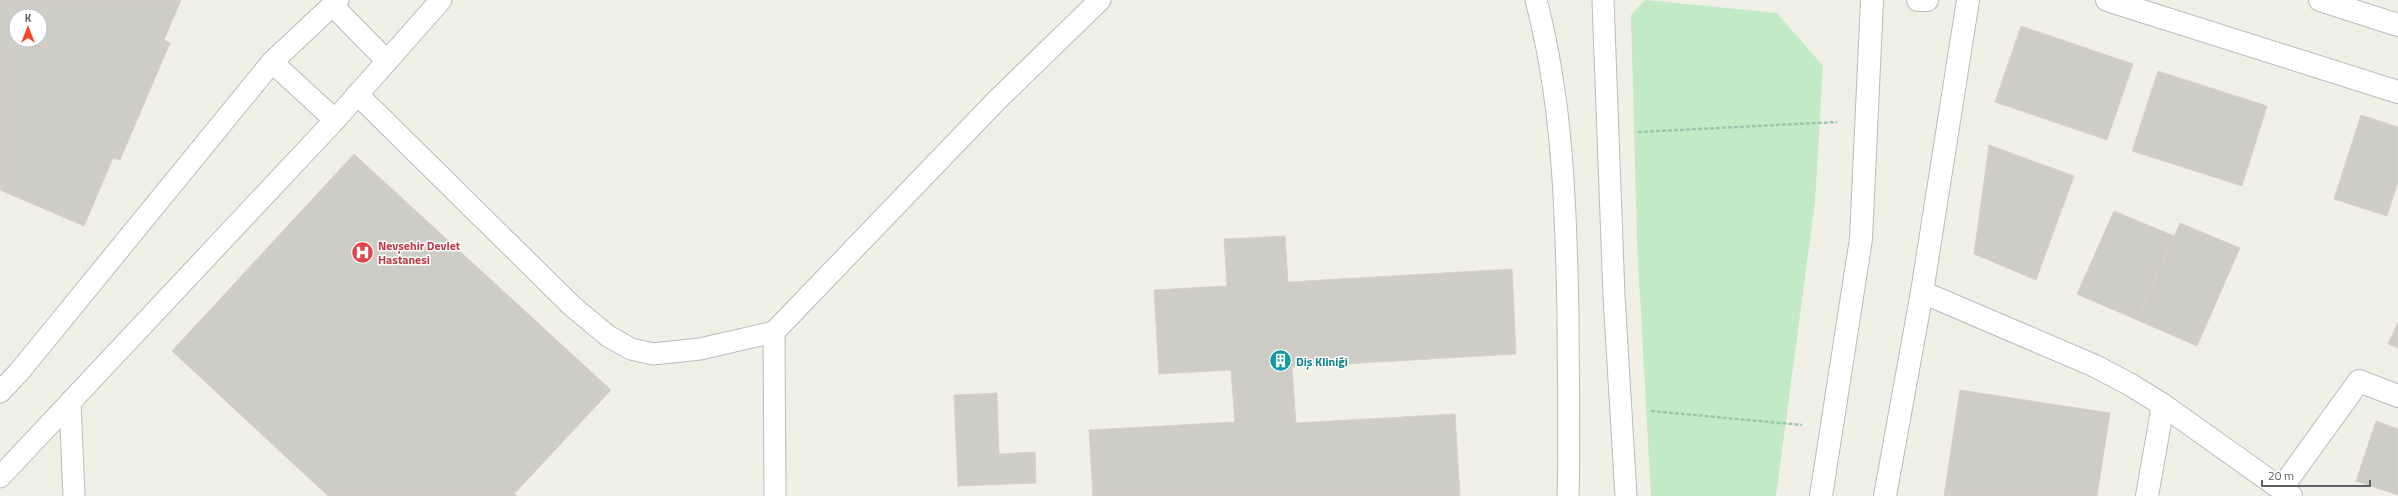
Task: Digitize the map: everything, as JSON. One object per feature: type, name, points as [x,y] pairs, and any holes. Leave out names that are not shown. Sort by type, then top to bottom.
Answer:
[{"type":"street","points":[[1821,496],[1861,239],[1872,0]]},
{"type":"street","points":[[1918,0],[1927,0]]},
{"type":"street","points":[[1885,496],[1922,292],[1968,0]]},
{"type":"street","points":[[2107,0],[2398,92]]},
{"type":"street","points":[[2320,0],[2398,25]]},
{"type":"street","points":[[1922,292],[2095,366],[2163,404],[2286,493],[2359,381],[2398,396]]},
{"type":"street","points":[[2147,496],[2163,404]]},
{"type":"lane","points":[[0,477],[335,120],[441,0]]},
{"type":"lane","points":[[357,94],[572,306],[608,336],[625,346],[654,354],[700,350],[774,332],[997,100],[1100,0]]},
{"type":"lane","points":[[1536,0],[1549,68],[1563,163],[1567,252],[1570,449],[1568,496]]},
{"type":"lane","points":[[1603,0],[1614,296],[1626,496]]},
{"type":"lane","points":[[0,392],[272,62],[336,3],[387,61]]},
{"type":"lane","points":[[272,62],[335,120]]},
{"type":"lane","points":[[774,332],[775,496]]},
{"type":"lane","points":[[70,402],[74,496]]},
{"type":"path","points":[[1608,134],[1867,120]]},
{"type":"path","points":[[1621,409],[1832,428]]},
{"type":"green space","points":[[1645,0],[1777,13],[1823,66],[1815,202],[1776,496],[1651,496],[1637,241],[1631,15]]},
{"type":"building","points":[[0,0],[181,0],[164,40],[170,43],[120,160],[113,158],[84,226],[0,190]]},
{"type":"building","points":[[2021,26],[2133,64],[2107,140],[1995,102]]},
{"type":"building","points":[[2158,71],[2267,106],[2242,186],[2132,151]]},
{"type":"building","points":[[2361,115],[2398,127],[2398,182],[2387,216],[2334,199]]},
{"type":"building","points":[[1989,145],[2074,176],[2036,280],[1974,254]]},
{"type":"building","name":"Nevşehir Devlet Hastanesi","points":[[354,154],[611,390],[514,494],[517,496],[328,496],[172,351]]},
{"type":"building","points":[[2114,211],[2174,236],[2137,320],[2077,294]]},
{"type":"building","points":[[2180,223],[2240,248],[2197,346],[2137,320]]},
{"type":"building","name":"Diş Kliniği","points":[[1285,236],[1288,282],[1512,269],[1516,354],[1292,367],[1296,423],[1455,414],[1460,496],[1093,496],[1089,430],[1235,422],[1231,370],[1159,374],[1154,290],[1227,286],[1224,239]]},
{"type":"building","points":[[2398,322],[2398,348],[2388,344]]},
{"type":"building","points":[[1960,390],[2110,413],[2097,496],[1944,496]]},
{"type":"building","points":[[997,393],[999,454],[1035,452],[1036,483],[958,486],[954,395]]},
{"type":"building","points":[[2376,421],[2398,429],[2398,495],[2356,481]]},
{"type":"place","name":"Nevşehir Devlet Hastanesi","points":[[362,252]]},
{"type":"place","name":"Diş Kliniği","points":[[1281,361]]}]
